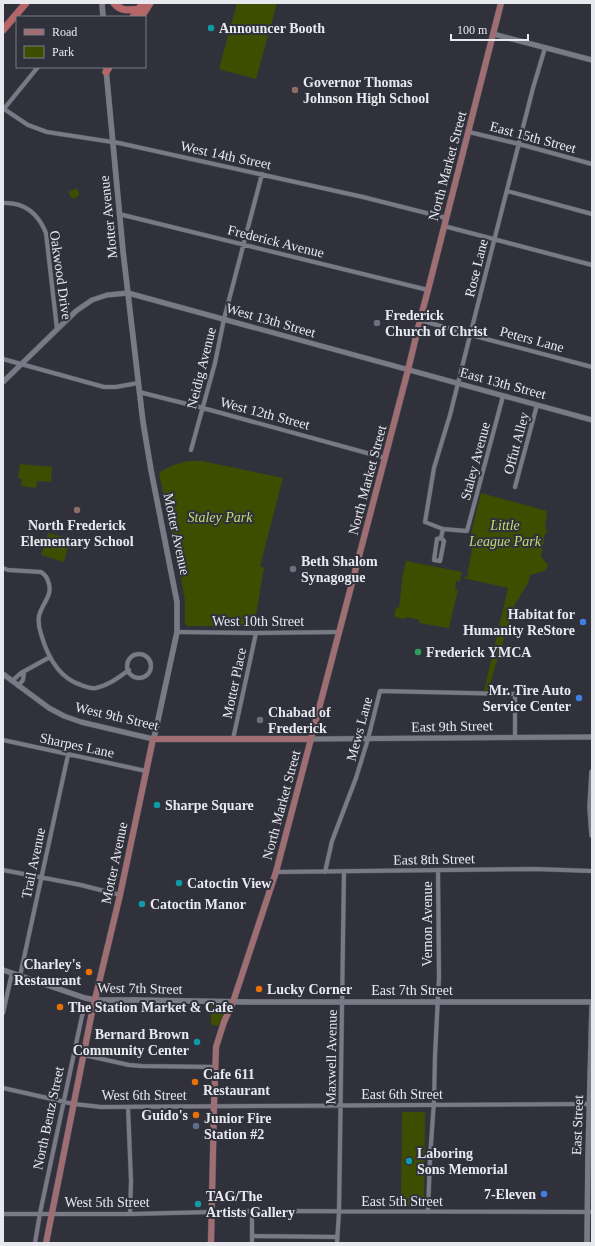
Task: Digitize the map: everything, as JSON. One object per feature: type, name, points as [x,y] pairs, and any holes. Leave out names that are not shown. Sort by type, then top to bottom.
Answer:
[{"type":"highway","points":[[3,30],[26,3]]},
{"type":"highway","points":[[114,3],[124,10],[142,6]]},
{"type":"highway","points":[[142,16],[150,3]]},
{"type":"highway","points":[[134,16],[142,6]]},
{"type":"main road","points":[[102,3],[102,16]]},
{"type":"main road","name":"North Market Street","points":[[211,1243],[216,1047],[276,872],[340,632],[502,3]]},
{"type":"main road","name":"Motter Avenue","points":[[95,1003],[177,632],[177,602],[175,584],[151,470],[139,392],[119,214],[107,69]]},
{"type":"main road","name":"West 9th Street","points":[[153,739],[311,739]]},
{"type":"main road","points":[[592,772],[590,807],[592,835]]},
{"type":"main road","name":"West 7th Street","points":[[3,970],[95,1003],[134,1000],[232,1002]]},
{"type":"main road","name":"East 7th Street","points":[[232,1002],[592,1002]]},
{"type":"main road","name":"North Bentz Street","points":[[46,1243],[95,1003]]},
{"type":"main road","name":"East Street","points":[[587,1243],[590,1212],[589,1104],[592,1007]]},
{"type":"street","points":[[493,34],[592,60]]},
{"type":"street","name":"Rose Lane","points":[[443,529],[425,522],[434,468],[450,415],[494,239],[545,48]]},
{"type":"street","points":[[4,110],[37,68]]},
{"type":"street","name":"West 14th Street","points":[[4,110],[28,125],[55,134],[112,141],[363,197],[446,218]]},
{"type":"street","name":"East 15th Street","points":[[469,132],[592,164]]},
{"type":"street","name":"Neidig Avenue","points":[[191,450],[215,363],[224,319],[262,174]]},
{"type":"street","points":[[507,191],[592,214]]},
{"type":"street","name":"Oakwood Drive","points":[[3,203],[14,203],[23,206],[36,216],[44,227],[46,233],[57,329]]},
{"type":"street","name":"Frederick Avenue","points":[[119,214],[428,290]]},
{"type":"street","points":[[444,226],[592,264]]},
{"type":"street","points":[[3,382],[76,311],[92,300],[107,295],[128,293]]},
{"type":"street","name":"West 13th Street","points":[[128,293],[408,370]]},
{"type":"street","name":"Peters Lane","points":[[420,320],[592,367]]},
{"type":"street","points":[[3,359],[104,386],[138,383]]},
{"type":"street","name":"East 13th Street","points":[[408,370],[592,420]]},
{"type":"street","name":"West 12th Street","points":[[139,392],[385,458]]},
{"type":"street","name":"Staley Avenue","points":[[443,529],[468,531],[503,396]]},
{"type":"street","name":"Offut Alley","points":[[515,487],[537,404]]},
{"type":"street","points":[[441,538],[437,539],[434,560],[440,562],[444,541],[441,538],[443,529]]},
{"type":"street","points":[[3,568],[8,570],[41,572],[48,580],[50,586],[49,597],[40,614],[38,623],[41,636],[50,657],[64,677],[74,683],[88,688],[95,688],[115,681],[129,670]]},
{"type":"street","name":"West 10th Street","points":[[177,632],[340,632]]},
{"type":"street","name":"Motter Place","points":[[233,738],[256,633]]},
{"type":"street","points":[[142,654],[146,656],[150,662],[150,670],[145,676],[138,678],[129,670],[128,663],[135,655],[142,654]]},
{"type":"street","points":[[12,681],[21,673],[50,657]]},
{"type":"street","points":[[18,686],[23,680],[24,672]]},
{"type":"street","name":"West 9th Street","points":[[3,674],[49,708],[64,716],[81,722],[153,739]]},
{"type":"street","name":"Mews Lane","points":[[325,872],[332,841],[356,778],[368,739],[380,691],[515,694],[515,737]]},
{"type":"street","name":"East 9th Street","points":[[311,739],[592,736]]},
{"type":"street","name":"Sharpes Lane","points":[[3,740],[146,771]]},
{"type":"street","name":"Trail Avenue","points":[[20,976],[68,754]]},
{"type":"street","name":"East 8th Street","points":[[276,872],[535,869],[592,871]]},
{"type":"street","points":[[3,870],[81,885],[120,895]]},
{"type":"street","name":"Vernon Avenue","points":[[428,1212],[439,977],[438,870]]},
{"type":"street","name":"Maxwell Avenue","points":[[337,1243],[339,1212],[343,1002],[344,871]]},
{"type":"street","points":[[3,1013],[12,973]]},
{"type":"street","name":"North Bentz Street","points":[[35,1243],[82,1016],[84,1011],[95,1003]]},
{"type":"street","points":[[84,1055],[129,1065],[215,1067]]},
{"type":"street","name":"West 6th Street","points":[[3,1088],[74,1104],[101,1107],[214,1106]]},
{"type":"street","name":"East 6th Street","points":[[214,1106],[589,1104]]},
{"type":"street","points":[[128,1107],[131,1181],[130,1214]]},
{"type":"street","points":[[252,1211],[252,1243]]},
{"type":"street","name":"West 5th Street","points":[[3,1214],[130,1214],[212,1212]]},
{"type":"street","name":"East 5th Street","points":[[212,1212],[590,1212]]},
{"type":"street","points":[[252,1236],[337,1237]]},
{"type":"green space","points":[[237,3],[277,3],[256,79],[219,69]]},
{"type":"green space","points":[[76,188],[79,195],[76,198],[71,198],[69,193],[70,190],[71,191]]},
{"type":"green space","name":"Staley Park","points":[[202,461],[283,478],[260,566],[264,568],[254,626],[187,626],[185,624],[185,601],[159,473],[182,462]]},
{"type":"green space","points":[[20,464],[52,467],[51,482],[37,481],[36,488],[21,486],[22,479],[18,478]]},
{"type":"green space","name":"Little League Park","points":[[481,493],[547,511],[545,529],[548,531],[545,534],[541,557],[548,565],[545,571],[530,575],[528,583],[514,606],[488,690],[484,691],[508,588],[463,578],[468,576],[474,538],[471,533]]},
{"type":"green space","points":[[48,533],[70,539],[64,562],[41,555]]},
{"type":"green space","points":[[406,561],[462,572],[460,581],[456,581],[455,589],[458,590],[449,628],[419,623],[419,620],[407,617],[404,619],[394,617],[396,607],[399,608]]},
{"type":"green space","points":[[211,1004],[221,1004],[224,1010],[221,1021],[217,1026],[212,1025],[211,1023]]},
{"type":"green space","points":[[402,1112],[425,1112],[424,1207],[401,1207]]},
{"type":"place","name":"Announcer Booth","points":[[211,28]]},
{"type":"place","name":"Governor Thomas Johnson High School","points":[[295,90]]},
{"type":"place","name":"Frederick Church of Christ","points":[[377,323]]},
{"type":"place","name":"North Frederick Elementary School","points":[[77,510]]},
{"type":"place","name":"Beth Shalom Synagogue","points":[[293,569]]},
{"type":"place","name":"Habitat for Humanity ReStore","points":[[583,622]]},
{"type":"place","name":"Frederick YMCA","points":[[418,652]]},
{"type":"place","name":"Mr. Tire Auto Service Center","points":[[579,698]]},
{"type":"place","name":"Chabad of Frederick","points":[[260,720]]},
{"type":"place","name":"Sharpe Square","points":[[157,805]]},
{"type":"place","name":"Catoctin View","points":[[179,883]]},
{"type":"place","name":"Catoctin Manor","points":[[142,904]]},
{"type":"place","name":"Charley's Restaurant","points":[[89,972]]},
{"type":"place","name":"Lucky Corner","points":[[259,989]]},
{"type":"place","name":"The Station Market & Cafe","points":[[60,1007]]},
{"type":"place","name":"Bernard Brown Community Center","points":[[197,1042]]},
{"type":"place","name":"Cafe 611 Restaurant","points":[[195,1082]]},
{"type":"place","name":"Guido's","points":[[196,1115]]},
{"type":"place","name":"Junior Fire Station #2","points":[[196,1126]]},
{"type":"place","name":"Laboring Sons Memorial","points":[[409,1161]]},
{"type":"place","name":"7-Eleven","points":[[544,1194]]},
{"type":"place","name":"TAG/The Artists Gallery","points":[[198,1204]]}]
